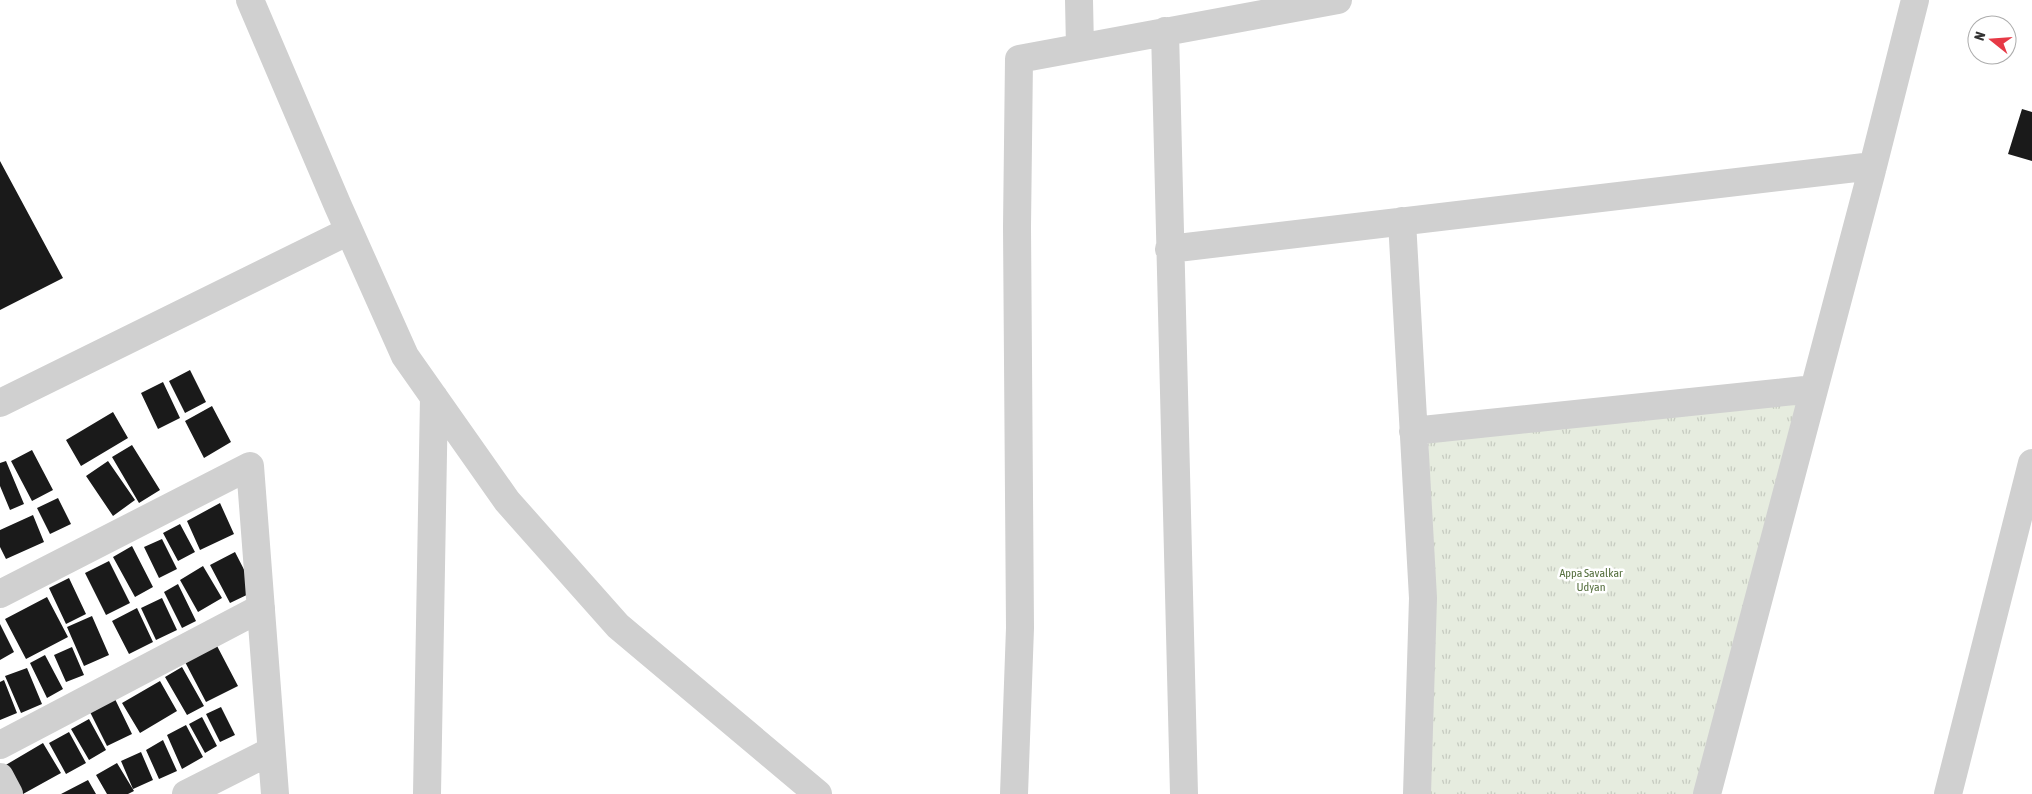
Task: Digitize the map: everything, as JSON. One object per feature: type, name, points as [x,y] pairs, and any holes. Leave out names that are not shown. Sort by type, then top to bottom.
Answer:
[{"type":"street","points":[[250,0],[405,356],[507,501],[618,626],[818,794]]},
{"type":"street","points":[[1079,0],[1080,48]]},
{"type":"street","points":[[1014,794],[1020,628],[1017,227],[1019,59],[1338,0]]},
{"type":"street","points":[[1707,794],[1915,0]]},
{"type":"street","points":[[1165,31],[1184,794]]},
{"type":"street","points":[[1169,249],[1873,166]]},
{"type":"street","points":[[1402,221],[1423,598],[1417,794]]},
{"type":"street","points":[[0,403],[349,230]]},
{"type":"street","points":[[1413,432],[1814,389]]},
{"type":"street","points":[[427,794],[434,397]]},
{"type":"street","points":[[1948,794],[2032,463]]},
{"type":"street","points":[[0,594],[250,466],[274,794]]},
{"type":"street","points":[[0,745],[261,608]]},
{"type":"street","points":[[186,794],[271,751]]},
{"type":"street","points":[[0,777],[9,794]]},
{"type":"green space","name":"Appa Savalkar Udyan","points":[[1802,399],[1697,794],[1428,794],[1434,592],[1428,439]]},
{"type":"building","points":[[2022,109],[2032,112],[2032,161],[2008,154]]},
{"type":"building","points":[[0,161],[63,278],[0,310]]},
{"type":"building","points":[[190,370],[206,402],[185,413],[169,381]]},
{"type":"building","points":[[163,382],[180,418],[158,429],[141,393]]},
{"type":"building","points":[[212,406],[231,442],[204,458],[185,421]]},
{"type":"building","points":[[113,412],[128,438],[81,466],[66,440]]},
{"type":"building","points":[[132,445],[160,490],[139,503],[112,457]]},
{"type":"building","points":[[32,450],[53,490],[32,501],[11,461]]},
{"type":"building","points":[[6,461],[24,504],[10,510],[0,486],[0,463]]},
{"type":"building","points":[[108,461],[135,500],[113,516],[86,476]]},
{"type":"building","points":[[58,498],[71,524],[50,534],[37,508]]},
{"type":"building","points":[[220,503],[234,534],[200,550],[187,521]]},
{"type":"building","points":[[33,515],[44,542],[6,559],[0,547],[0,530]]},
{"type":"building","points":[[180,524],[195,552],[178,561],[163,533]]},
{"type":"building","points":[[162,539],[177,569],[159,578],[144,547]]},
{"type":"building","points":[[132,546],[153,587],[135,597],[113,557]]},
{"type":"building","points":[[235,552],[255,591],[230,603],[210,565]]},
{"type":"building","points":[[109,561],[130,603],[106,615],[85,573]]},
{"type":"building","points":[[203,566],[222,598],[198,612],[180,580]]},
{"type":"building","points":[[69,578],[86,614],[66,624],[49,588]]},
{"type":"building","points":[[178,584],[196,621],[182,628],[164,592]]},
{"type":"building","points":[[47,597],[68,637],[26,659],[5,619]]},
{"type":"building","points":[[162,598],[177,630],[156,640],[141,608]]},
{"type":"building","points":[[137,608],[153,642],[129,654],[112,621]]},
{"type":"building","points":[[92,616],[109,655],[84,666],[67,627]]},
{"type":"building","points":[[0,624],[14,652],[0,660]]},
{"type":"building","points":[[216,644],[238,686],[206,702],[184,660]]},
{"type":"building","points":[[72,647],[84,675],[66,682],[54,655]]},
{"type":"building","points":[[45,655],[63,689],[47,698],[30,663]]},
{"type":"building","points":[[182,667],[204,706],[187,715],[165,677]]},
{"type":"building","points":[[27,668],[42,704],[21,713],[5,676]]},
{"type":"building","points":[[4,680],[17,713],[0,720],[0,682]]},
{"type":"building","points":[[160,681],[177,711],[140,733],[122,703]]},
{"type":"building","points":[[115,699],[132,734],[107,746],[90,712]]},
{"type":"building","points":[[221,707],[235,735],[220,742],[206,714]]},
{"type":"building","points":[[202,717],[217,746],[205,753],[189,724]]},
{"type":"building","points":[[89,719],[106,750],[89,760],[71,729]]},
{"type":"building","points":[[186,725],[203,757],[182,769],[167,735]]},
{"type":"building","points":[[69,732],[86,763],[66,774],[49,743]]},
{"type":"building","points":[[163,740],[177,771],[159,779],[146,750]]},
{"type":"building","points":[[43,743],[61,773],[23,794],[17,794],[4,766]]},
{"type":"building","points":[[141,752],[153,780],[133,789],[121,761]]},
{"type":"building","points":[[117,763],[134,791],[128,794],[107,794],[96,775]]},
{"type":"building","points":[[88,780],[96,794],[61,794]]}]
